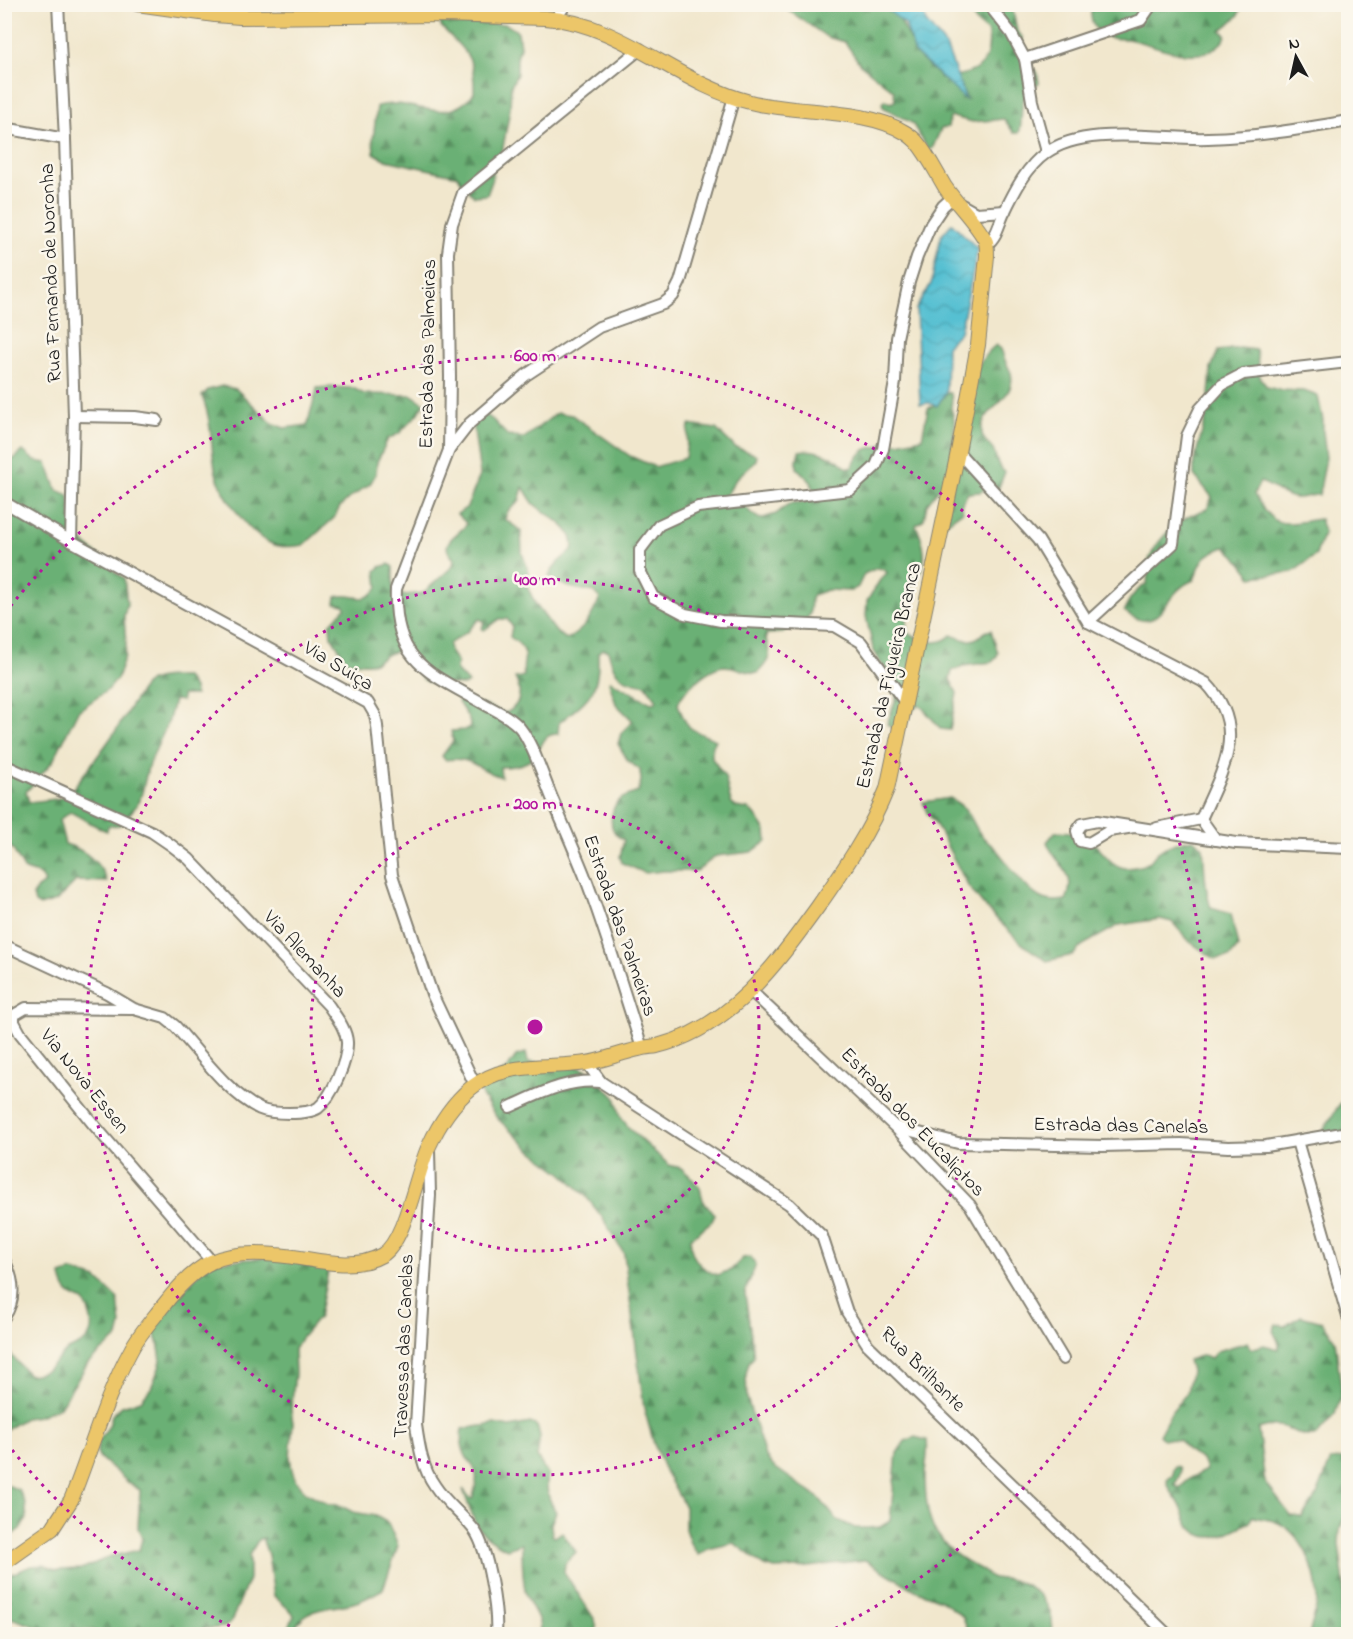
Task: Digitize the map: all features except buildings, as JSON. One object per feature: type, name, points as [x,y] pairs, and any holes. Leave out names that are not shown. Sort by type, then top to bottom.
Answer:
[{"type":"main road","points":[[137,4],[227,16],[368,11],[556,18],[594,29],[640,49],[690,78],[734,97],[781,108],[872,119],[904,131],[915,139],[987,244]]},
{"type":"main road","name":"Estrada da Figueira Branca","points":[[4,1563],[52,1529],[70,1500],[132,1348],[145,1328],[184,1282],[212,1262],[228,1257],[266,1254],[351,1264],[368,1261],[382,1255],[388,1251],[400,1230],[429,1145],[450,1109],[475,1085],[499,1074],[523,1067],[587,1063],[656,1046],[695,1030],[732,1008],[777,963],[833,886],[874,819],[887,789],[958,452],[978,345],[987,244]]},
{"type":"street","name":"Rua Fernando de Noronha","points":[[58,4],[66,139],[74,416],[71,541]]},
{"type":"street","points":[[556,18],[567,4]]},
{"type":"street","points":[[988,4],[1011,33],[1025,59],[1032,101],[1046,152]]},
{"type":"street","points":[[1025,59],[1142,20],[1152,4]]},
{"type":"street","name":"Estrada das Palmeiras","points":[[640,49],[463,193],[452,224],[448,253],[450,377],[448,450],[396,589],[395,612],[399,633],[413,658],[426,670],[503,714],[520,728],[532,750],[585,875],[642,1048]]},
{"type":"street","points":[[448,450],[470,423],[526,375],[598,327],[663,304],[673,296],[680,282],[734,97]]},
{"type":"street","name":"Estrada da Figueira Branca","points":[[987,244],[994,236],[1022,181],[1046,152],[1082,138],[1097,136],[1217,138],[1263,135],[1348,121]]},
{"type":"street","points":[[4,128],[66,139]]},
{"type":"street","points":[[905,702],[861,642],[834,626],[720,621],[685,615],[653,597],[640,571],[640,550],[659,525],[699,507],[850,490],[876,466],[883,449],[887,427],[895,382],[897,338],[909,282],[931,224],[943,206],[954,199],[976,213],[1005,211]]},
{"type":"street","points":[[1088,622],[1173,544],[1187,436],[1200,409],[1222,385],[1243,374],[1348,362]]},
{"type":"street","points":[[74,416],[135,417],[157,420]]},
{"type":"street","points":[[958,452],[1038,540],[1088,622],[1206,683],[1217,695],[1224,707],[1229,736],[1226,760],[1201,819]]},
{"type":"street","name":"Via Suiça","points":[[4,502],[368,703],[375,716],[392,875],[432,994],[475,1085]]},
{"type":"street","name":"Via Alemanha","points":[[4,765],[152,832],[189,859],[329,1006],[344,1029],[347,1044],[344,1060],[330,1094],[317,1109],[284,1113],[262,1110],[245,1100],[226,1083],[175,1026],[165,1018],[134,1009],[107,993],[4,945]]},
{"type":"street","points":[[1149,830],[1201,819]]},
{"type":"street","points":[[1201,819],[1216,840]]},
{"type":"street","points":[[1134,827],[1216,840],[1348,848]]},
{"type":"street","name":"Estrada dos Eucaliptos","points":[[751,991],[895,1126],[970,1205],[1063,1359]]},
{"type":"street","name":"Via Nova Essen","points":[[134,1009],[26,1008],[18,1011],[14,1016],[14,1022],[20,1033],[94,1125],[212,1262]]},
{"type":"street","name":"Rua Brilhante","points":[[587,1063],[601,1082],[789,1204],[822,1236],[847,1312],[868,1345],[1167,1635]]},
{"type":"street","points":[[510,1107],[552,1089],[587,1080],[601,1082]]},
{"type":"street","name":"Estrada das Canelas","points":[[895,1126],[958,1143],[1103,1146],[1181,1144],[1228,1147],[1266,1146],[1348,1132]]},
{"type":"street","points":[[1297,1141],[1348,1317]]},
{"type":"street","name":"Travessa das Canelas","points":[[429,1145],[429,1205],[416,1425],[418,1446],[425,1468],[435,1487],[476,1533],[483,1550],[493,1599],[496,1635]]},
{"type":"street","points":[[4,1260],[14,1281],[13,1298],[4,1317]]},
{"type":"green space","points":[[781,5],[886,5],[898,16],[917,55],[941,78],[971,72],[984,62],[987,55],[988,32],[978,24],[965,5],[1012,5],[1017,31],[1023,38],[1021,49],[1027,67],[1037,71],[1039,83],[1025,96],[1019,133],[1014,133],[1004,119],[973,122],[953,117],[950,118],[948,127],[941,129],[932,149],[928,149],[912,123],[883,107],[882,103],[885,100],[890,103],[895,101],[894,91],[860,64],[845,42],[827,37]]},
{"type":"green space","points":[[1092,5],[1242,5],[1238,16],[1221,31],[1226,34],[1219,45],[1209,51],[1187,54],[1128,39],[1105,36],[1092,23]]},
{"type":"green space","points":[[440,22],[506,24],[518,32],[520,47],[517,74],[511,86],[510,109],[501,159],[493,169],[487,195],[474,196],[458,176],[386,160],[374,153],[373,140],[377,106],[398,104],[442,111],[451,110],[459,107],[474,93],[473,69],[470,61]]},
{"type":"green space","points":[[996,345],[998,346],[1011,373],[1008,392],[989,413],[982,428],[984,439],[992,448],[998,464],[1005,472],[998,489],[993,485],[980,492],[968,493],[961,505],[963,511],[945,524],[945,484],[943,483],[927,504],[924,519],[916,525],[922,541],[924,559],[921,570],[909,591],[907,617],[908,633],[930,642],[941,641],[951,635],[971,640],[991,630],[998,653],[996,658],[992,662],[963,666],[952,671],[950,679],[957,693],[950,730],[941,729],[920,705],[914,709],[901,732],[896,731],[887,724],[896,699],[896,683],[893,674],[882,665],[873,649],[866,616],[867,601],[887,573],[877,568],[864,574],[858,587],[851,591],[827,590],[813,595],[810,614],[802,626],[791,625],[783,633],[766,634],[769,657],[758,673],[725,666],[712,670],[697,680],[678,704],[684,720],[691,728],[716,740],[712,748],[712,758],[725,777],[731,803],[754,813],[766,831],[767,841],[752,852],[716,856],[697,871],[645,873],[622,863],[620,857],[624,840],[618,836],[612,826],[612,816],[615,806],[621,799],[638,792],[641,781],[640,770],[628,761],[618,744],[621,733],[633,721],[616,704],[609,682],[651,703],[657,700],[646,685],[630,682],[620,676],[613,666],[608,650],[602,649],[598,653],[597,678],[594,687],[585,701],[559,723],[558,734],[546,738],[535,755],[528,761],[514,766],[500,767],[501,777],[469,762],[445,760],[442,756],[453,741],[451,731],[465,730],[470,726],[469,719],[458,702],[461,697],[506,713],[515,706],[519,698],[519,688],[515,678],[524,676],[525,656],[522,648],[510,637],[512,626],[507,619],[499,619],[484,630],[482,629],[484,621],[479,619],[467,632],[449,644],[450,651],[457,662],[456,670],[468,683],[465,685],[428,682],[420,676],[409,658],[400,652],[390,653],[372,663],[347,661],[331,636],[330,624],[345,608],[344,605],[335,603],[336,597],[368,597],[378,587],[376,571],[380,567],[389,564],[393,567],[395,596],[423,593],[453,566],[454,559],[447,548],[448,544],[467,524],[457,514],[467,507],[480,475],[473,423],[486,415],[508,436],[524,438],[557,413],[572,415],[630,456],[655,467],[685,458],[689,425],[716,429],[735,447],[757,455],[756,460],[736,479],[725,498],[739,500],[760,519],[776,514],[790,503],[805,502],[815,497],[811,482],[797,468],[799,451],[819,452],[852,468],[864,450],[885,442],[898,443],[922,438],[928,408],[936,405],[948,392],[951,394],[951,408],[955,423],[951,451],[972,379],[986,354]],"holes":[[[523,487],[534,504],[566,529],[573,542],[572,550],[557,563],[549,576],[565,586],[595,592],[600,598],[587,622],[567,639],[557,633],[536,605],[527,586],[528,569],[522,553],[521,531],[505,519],[508,511],[519,502]]]},
{"type":"green space","points":[[1240,348],[1256,350],[1260,377],[1267,387],[1304,391],[1318,396],[1323,420],[1326,458],[1319,495],[1291,497],[1260,482],[1254,494],[1268,514],[1281,522],[1320,519],[1324,532],[1316,555],[1293,572],[1252,577],[1235,555],[1225,547],[1207,555],[1194,580],[1183,586],[1154,617],[1146,620],[1137,619],[1124,611],[1133,595],[1147,584],[1148,563],[1153,551],[1172,528],[1207,509],[1212,497],[1194,475],[1194,461],[1208,410],[1211,369],[1218,351]]},
{"type":"green space","points":[[222,386],[236,389],[272,423],[284,428],[308,425],[317,388],[353,388],[364,394],[412,395],[424,403],[419,413],[400,433],[388,439],[377,462],[376,474],[370,484],[348,499],[334,518],[304,545],[290,547],[272,544],[252,530],[236,512],[219,482],[208,415],[202,396],[208,390]]},
{"type":"green space","points":[[23,451],[35,461],[47,463],[57,490],[69,495],[73,534],[124,578],[127,604],[124,616],[125,656],[117,679],[109,689],[78,711],[53,761],[26,792],[29,802],[67,796],[116,731],[140,691],[149,682],[162,678],[186,677],[194,688],[195,695],[182,695],[182,701],[174,700],[169,720],[148,767],[137,805],[120,825],[108,826],[107,831],[70,812],[59,820],[65,844],[79,849],[91,858],[101,869],[107,882],[76,881],[56,901],[40,906],[35,903],[33,895],[37,888],[45,883],[43,879],[24,869],[12,848],[5,845],[4,463]]},
{"type":"green space","points":[[950,798],[967,811],[981,835],[996,849],[1024,884],[1037,896],[1049,901],[1066,900],[1070,882],[1047,842],[1055,832],[1082,835],[1111,861],[1126,868],[1144,865],[1166,847],[1193,839],[1203,847],[1206,885],[1211,908],[1231,914],[1238,947],[1230,957],[1215,959],[1190,942],[1172,922],[1160,919],[1119,925],[1083,945],[1073,955],[1047,961],[1022,944],[984,906],[968,886],[923,802]]},
{"type":"green space","points":[[526,1053],[528,1062],[575,1065],[587,1070],[584,1079],[602,1084],[615,1097],[621,1117],[629,1128],[669,1165],[681,1168],[700,1188],[704,1204],[715,1215],[712,1221],[691,1238],[692,1251],[701,1266],[717,1275],[731,1270],[743,1258],[750,1257],[756,1264],[745,1293],[754,1357],[749,1362],[746,1374],[747,1398],[765,1456],[773,1466],[820,1499],[836,1519],[855,1528],[880,1527],[890,1521],[897,1453],[905,1441],[915,1437],[927,1440],[926,1497],[928,1512],[935,1531],[954,1553],[965,1561],[990,1576],[1022,1583],[1037,1593],[1048,1607],[1052,1634],[963,1634],[967,1628],[963,1617],[941,1600],[917,1591],[865,1560],[775,1569],[764,1566],[734,1543],[708,1549],[698,1555],[685,1529],[685,1507],[665,1471],[654,1444],[644,1408],[624,1254],[602,1217],[585,1195],[497,1118],[482,1096],[480,1086],[507,1069],[516,1056]]},
{"type":"green space","points":[[1348,1097],[1348,1135],[1321,1134],[1339,1105]]},
{"type":"green space","points":[[280,1257],[316,1268],[323,1267],[328,1272],[319,1317],[294,1349],[295,1374],[291,1410],[293,1423],[290,1457],[292,1470],[296,1481],[304,1491],[328,1504],[376,1516],[388,1523],[398,1546],[383,1589],[357,1602],[309,1613],[296,1625],[293,1634],[257,1634],[266,1628],[284,1630],[289,1627],[294,1616],[274,1596],[264,1538],[259,1539],[249,1555],[249,1579],[231,1622],[225,1627],[203,1629],[198,1634],[98,1634],[93,1630],[55,1633],[5,1616],[4,1577],[31,1566],[44,1565],[56,1570],[81,1569],[112,1556],[139,1550],[142,1539],[138,1528],[140,1490],[100,1458],[97,1452],[98,1442],[109,1426],[112,1415],[122,1406],[141,1400],[151,1388],[161,1361],[153,1325],[209,1262]]},
{"type":"green space","points":[[72,1271],[97,1279],[118,1299],[121,1325],[118,1337],[88,1363],[60,1407],[39,1416],[25,1418],[5,1430],[5,1348],[29,1375],[41,1373],[49,1368],[64,1353],[89,1337],[92,1327],[84,1301],[71,1295],[63,1285],[61,1275]]},
{"type":"green space","points":[[1301,1316],[1322,1322],[1335,1340],[1341,1387],[1335,1414],[1316,1436],[1301,1435],[1277,1426],[1258,1429],[1265,1482],[1291,1516],[1302,1517],[1317,1495],[1331,1460],[1348,1458],[1348,1507],[1340,1530],[1339,1544],[1344,1584],[1341,1611],[1342,1634],[1309,1634],[1317,1603],[1314,1576],[1311,1564],[1300,1543],[1284,1526],[1252,1516],[1250,1522],[1220,1536],[1205,1536],[1190,1527],[1168,1487],[1167,1480],[1173,1475],[1175,1466],[1179,1467],[1180,1472],[1174,1485],[1179,1488],[1206,1470],[1202,1460],[1188,1451],[1180,1440],[1163,1439],[1159,1435],[1172,1411],[1187,1393],[1191,1371],[1188,1360],[1204,1355],[1211,1358],[1217,1351],[1248,1342],[1251,1349],[1264,1345],[1279,1349],[1279,1343],[1273,1331],[1276,1324],[1285,1326]]},
{"type":"green space","points":[[530,1423],[537,1426],[540,1436],[537,1457],[548,1475],[548,1495],[556,1512],[551,1524],[552,1535],[555,1537],[562,1532],[576,1552],[565,1564],[564,1572],[595,1620],[597,1628],[594,1634],[539,1634],[539,1623],[525,1588],[522,1544],[507,1549],[481,1531],[473,1518],[463,1489],[471,1499],[473,1498],[476,1483],[475,1469],[464,1451],[461,1440],[462,1429],[494,1424],[510,1427]]},
{"type":"green space","points":[[5,1484],[19,1490],[25,1503],[27,1519],[20,1529],[5,1540]]},
{"type":"water","points":[[881,5],[921,5],[926,22],[946,46],[966,100],[915,53],[905,24]]},
{"type":"water","points":[[952,223],[978,249],[960,332],[947,345],[946,392],[937,406],[929,403],[920,404],[916,309],[931,284],[941,236]]}]
